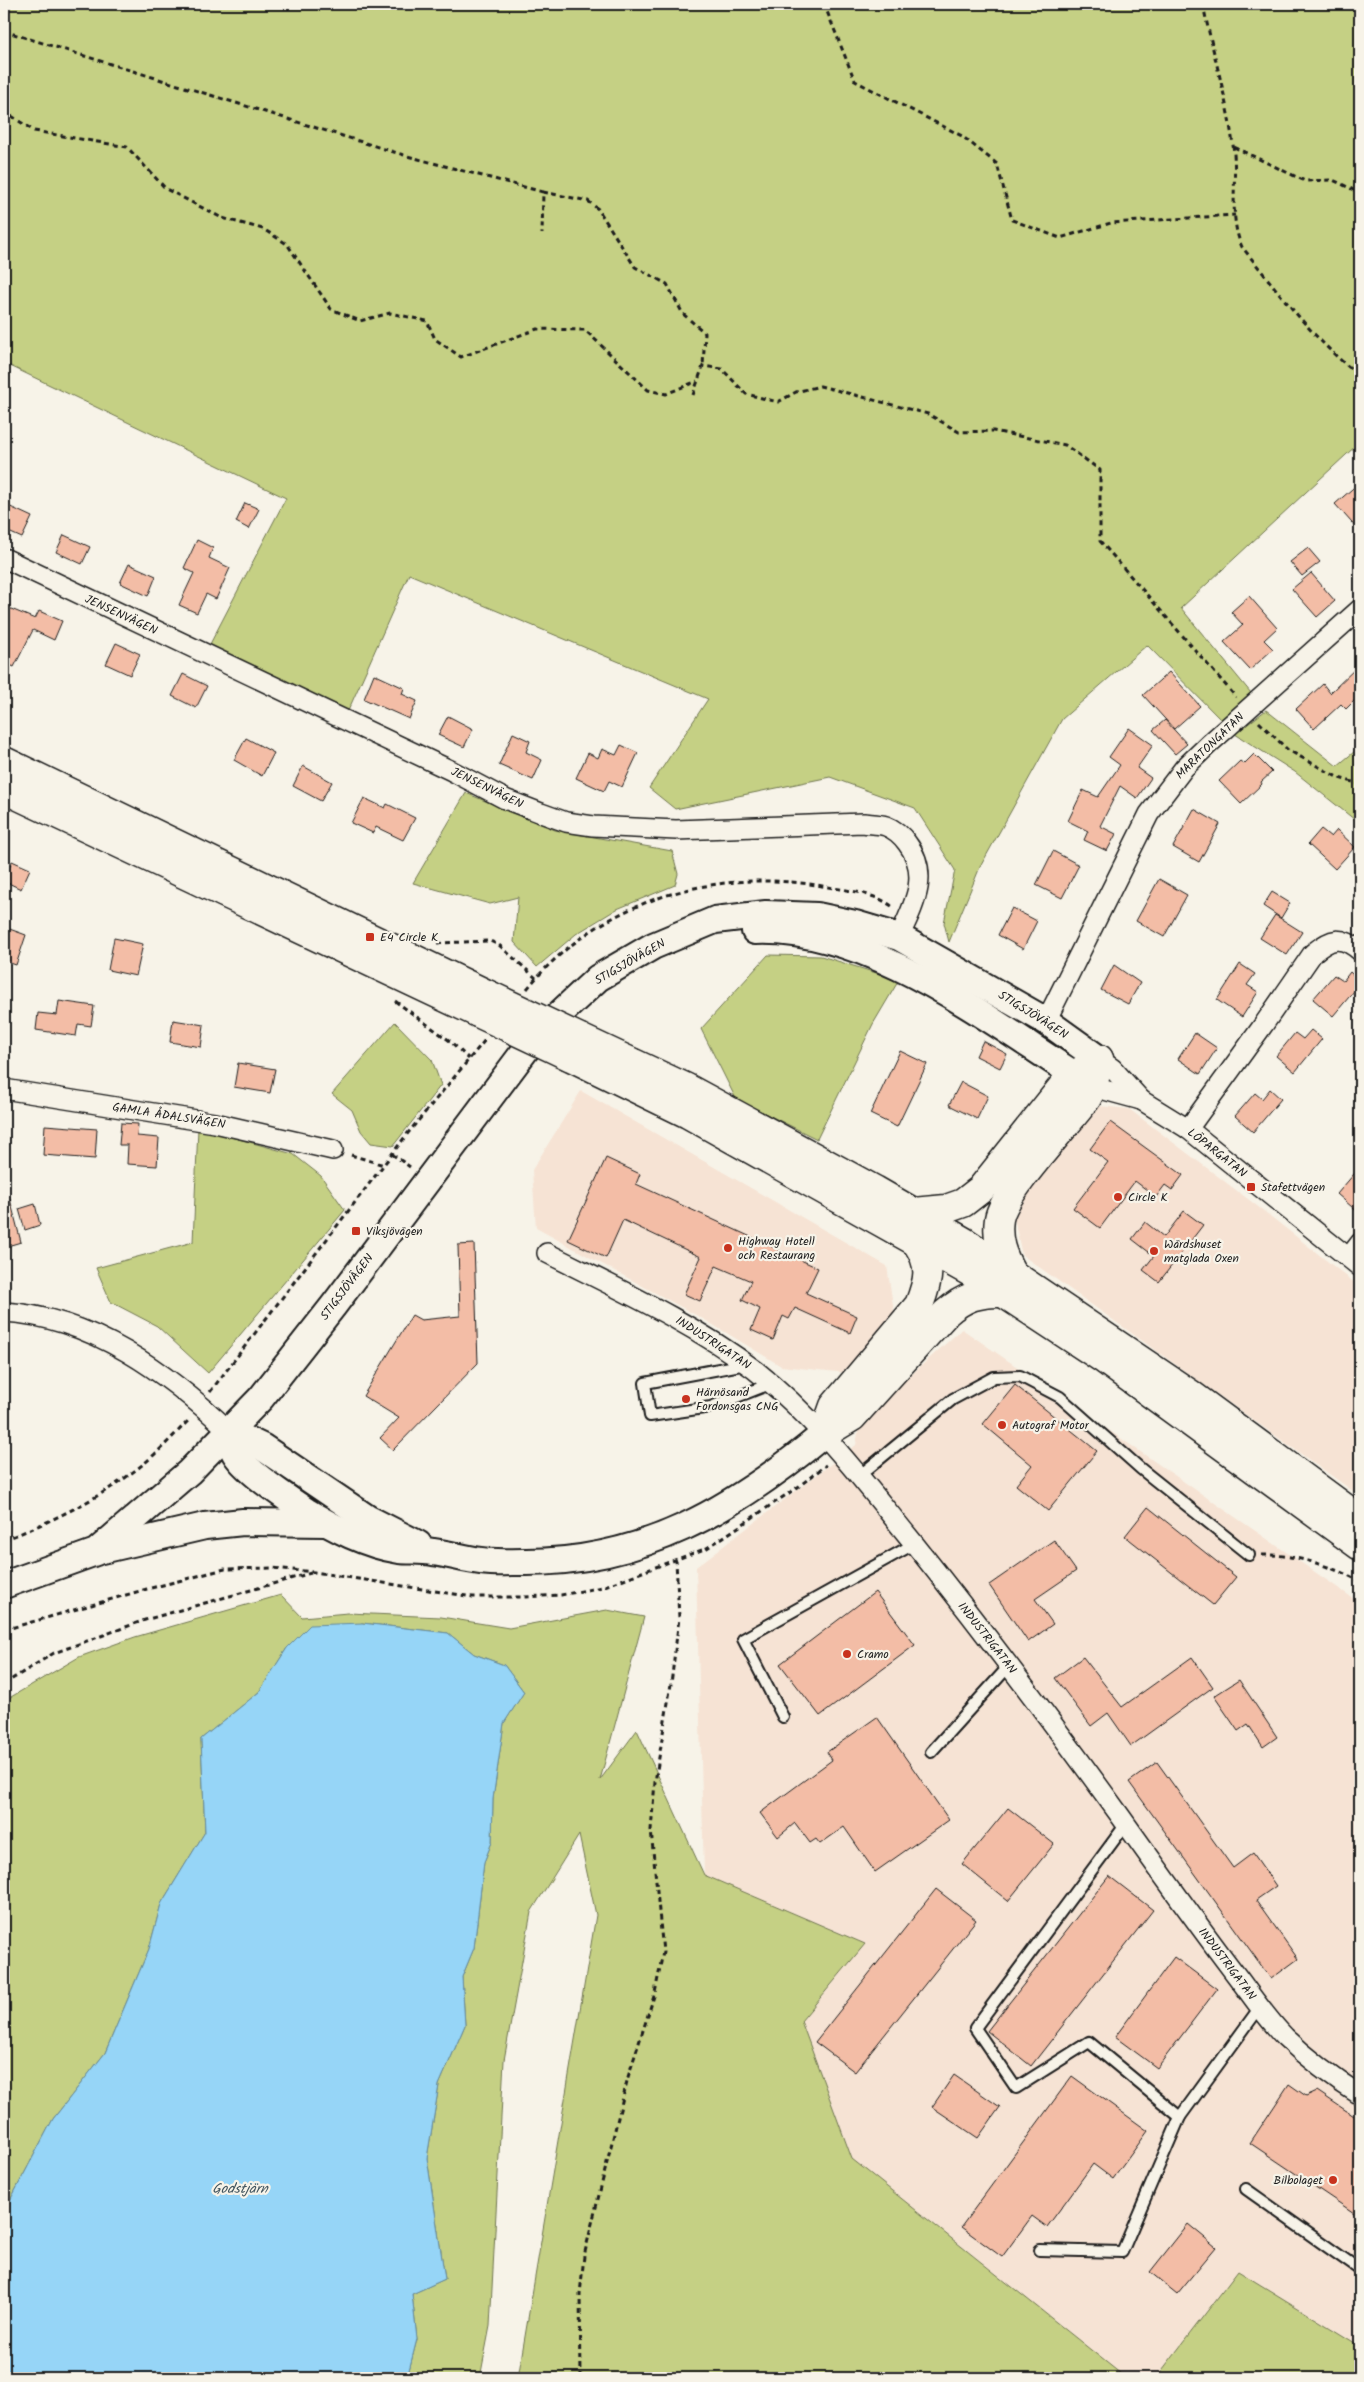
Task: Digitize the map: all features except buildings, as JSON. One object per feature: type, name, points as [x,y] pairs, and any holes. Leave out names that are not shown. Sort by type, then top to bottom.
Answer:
[{"type":"highway","points":[[4,761],[483,1004]]},
{"type":"highway","points":[[4,789],[483,1004],[574,1047],[916,1243],[1008,1283],[1189,1393],[1360,1519]]},
{"type":"highway","points":[[574,1047],[687,1088],[914,1212],[965,1242],[1008,1283],[1102,1358],[1360,1546]]},
{"type":"highway","points":[[1008,1283],[998,1237],[999,1217],[1008,1196],[1077,1111],[1084,1081],[1099,1059]]},
{"type":"highway","points":[[914,1212],[946,1209],[964,1202],[981,1189],[1063,1086],[1084,1081]]},
{"type":"highway","points":[[824,1434],[834,1406],[919,1304],[926,1286],[928,1268],[926,1257],[916,1243]]},
{"type":"highway","points":[[824,1434],[852,1417],[958,1302],[969,1296],[1008,1283]]},
{"type":"main road","name":"STIGSJÖVÄGEN","points":[[4,1586],[96,1552],[189,1472],[230,1432],[261,1398],[334,1305],[536,1036],[598,978],[653,946],[715,920],[766,914],[817,916],[855,924],[899,937],[1046,1021],[1099,1059]]},
{"type":"main road","name":"STIGSJÖVÄGEN","points":[[681,934],[764,930],[813,936],[862,951],[930,984],[1084,1081]]},
{"type":"main road","points":[[230,1432],[234,1451],[244,1464],[296,1504],[325,1522],[375,1545],[400,1550],[432,1552],[482,1562],[554,1562],[599,1556],[649,1543],[736,1500],[784,1467],[824,1434]]},
{"type":"main road","points":[[230,1432],[262,1447],[368,1518],[432,1552]]},
{"type":"main road","points":[[96,1552],[205,1526],[243,1522],[325,1522]]},
{"type":"street","name":"JENSENVÄGEN","points":[[4,558],[452,771],[505,799],[566,822],[593,826],[676,830],[862,824],[886,826],[903,837],[912,848],[916,854],[921,873],[913,906],[899,937]]},
{"type":"street","name":"MARATONGATAN","points":[[1046,1021],[1150,814],[1184,768],[1360,609]]},
{"type":"street","points":[[1188,1128],[1264,1024],[1312,953],[1332,940],[1343,940],[1360,951]]},
{"type":"street","name":"LÖPARGATAN","points":[[1099,1059],[1112,1068],[1140,1100]]},
{"type":"street","name":"LÖPARGATAN","points":[[1084,1081],[1140,1100],[1188,1128],[1356,1256]]},
{"type":"street","name":"GAMLA ÅDALSVÄGEN","points":[[4,1089],[215,1123],[333,1150]]},
{"type":"street","name":"INDUSTRIGATAN","points":[[547,1253],[674,1318],[718,1344],[770,1384],[824,1434],[914,1544],[1009,1666],[1260,2007],[1282,2034],[1307,2057],[1360,2095]]},
{"type":"street","points":[[4,1312],[60,1323],[98,1336],[135,1356],[170,1380],[230,1432]]},
{"type":"lane","points":[[746,1364],[645,1383],[650,1416],[711,1408],[770,1384]]},
{"type":"lane","points":[[859,1476],[953,1399],[994,1377],[1020,1376],[1060,1397],[1141,1469],[1249,1555]]},
{"type":"lane","points":[[783,1717],[743,1639],[914,1544]]},
{"type":"lane","points":[[931,1752],[1009,1666]]},
{"type":"lane","points":[[1126,1824],[974,2028],[1016,2088],[1089,2042],[1180,2117]]},
{"type":"lane","points":[[1039,2250],[1122,2252],[1180,2117],[1260,2007]]},
{"type":"lane","points":[[1246,2190],[1360,2270]]},
{"type":"path","points":[[824,4],[855,81],[962,136],[997,164],[1012,220],[1060,238],[1111,223],[1235,215]]},
{"type":"path","points":[[1203,4],[1234,147],[1236,232],[1242,247],[1312,332],[1337,358],[1360,376]]},
{"type":"path","points":[[4,31],[407,156],[542,192],[588,201],[598,209],[635,267],[667,284],[683,314],[705,333],[703,366],[693,395]]},
{"type":"path","points":[[4,112],[34,131],[127,147],[166,189],[222,218],[263,229],[287,244],[330,309],[360,321],[390,313],[427,321],[435,338],[461,356],[537,329],[585,330],[648,390],[666,394],[698,381]]},
{"type":"path","points":[[1234,147],[1305,181],[1334,180],[1360,193]]},
{"type":"path","points":[[542,192],[542,234]]},
{"type":"path","points":[[703,366],[722,369],[746,394],[778,402],[796,392],[820,386],[928,414],[959,432],[993,431],[1065,445],[1100,470],[1100,541],[1247,710],[1288,750],[1338,778],[1360,784]]},
{"type":"path","points":[[428,944],[490,941],[499,945],[536,978]]},
{"type":"path","points":[[389,997],[450,1041],[469,1059]]},
{"type":"path","points":[[333,1150],[384,1165]]},
{"type":"path","points":[[392,1154],[411,1168]]},
{"type":"path","points":[[1249,1555],[1279,1554],[1302,1559],[1324,1565],[1360,1581]]},
{"type":"path","points":[[581,2378],[580,2294],[584,2256],[628,2077],[655,1993],[663,1952],[651,1830],[655,1782],[671,1684],[679,1618],[676,1561]]},
{"type":"path","points":[[4,1630],[147,1589],[225,1570],[273,1568],[314,1572],[145,1620],[54,1653],[4,1684]]},
{"type":"shaded area","points":[[581,1091],[887,1266],[895,1318],[847,1373],[781,1366],[705,1320],[536,1228],[532,1170]]},
{"type":"shaded area","points":[[1099,1106],[1129,1109],[1360,1287],[1360,1496],[1022,1255],[1013,1213]]},
{"type":"shaded area","points":[[962,1329],[1360,1603],[1360,2346],[1238,2271],[1156,2378],[1126,2378],[852,2159],[801,2021],[865,1944],[704,1875],[696,1567],[856,1445],[860,1421]]},
{"type":"green space","points":[[4,4],[1360,4],[1360,442],[1181,608],[1251,693],[1221,720],[1147,645],[1062,719],[980,867],[949,942],[944,923],[955,870],[915,808],[830,777],[675,809],[649,788],[708,699],[409,574],[348,711],[209,646],[286,498],[4,363]]},
{"type":"green space","points":[[1266,710],[1337,766],[1360,747],[1360,824],[1295,772],[1235,734]]},
{"type":"green space","points":[[466,793],[555,830],[672,851],[678,874],[675,885],[617,909],[576,934],[537,967],[514,942],[518,897],[490,904],[413,883]]},
{"type":"green space","points":[[768,955],[821,956],[899,980],[873,1024],[817,1139],[736,1099],[701,1029]]},
{"type":"green space","points":[[395,1022],[432,1060],[441,1085],[393,1146],[371,1143],[361,1131],[352,1110],[332,1094]]},
{"type":"green space","points":[[198,1128],[293,1154],[321,1176],[345,1210],[208,1373],[157,1326],[111,1302],[96,1268],[193,1242]]},
{"type":"green space","points":[[281,1595],[302,1617],[348,1613],[441,1617],[509,1628],[607,1610],[644,1617],[600,1780],[637,1730],[704,1875],[865,1944],[801,2021],[852,2159],[1126,2378],[518,2378],[596,1915],[579,1835],[531,1912],[504,2060],[490,2326],[480,2378],[407,2378],[417,2339],[412,2294],[445,2279],[427,2158],[439,2085],[465,2025],[462,1977],[474,1948],[484,1862],[492,1842],[493,1799],[504,1723],[524,1692],[504,1665],[474,1654],[448,1633],[362,1623],[287,1648],[259,1692],[201,1739],[205,1832],[161,1904],[149,1949],[105,2053],[53,2119],[4,2212],[4,1701],[79,1657],[135,1637]]},
{"type":"green space","points":[[1238,2271],[1360,2346],[1360,2378],[1156,2378]]},
{"type":"water","name":"Godstjärn","points":[[362,1623],[448,1633],[474,1654],[504,1665],[524,1692],[504,1723],[493,1799],[492,1842],[484,1862],[474,1948],[462,1977],[465,2025],[439,2085],[427,2158],[445,2279],[412,2294],[417,2339],[407,2378],[4,2378],[4,2212],[53,2119],[105,2053],[149,1949],[161,1904],[205,1832],[201,1739],[259,1692],[287,1648],[310,1625]]},
{"type":"place","name":"E4 Circle K","points":[[370,937]]},
{"type":"place","name":"Stafettvägen","points":[[1251,1187]]},
{"type":"place","name":"Circle K","points":[[1118,1197]]},
{"type":"place","name":"Viksjövägen","points":[[356,1231]]},
{"type":"place","name":"Highway Hotell och Restaurang","points":[[728,1248]]},
{"type":"place","name":"Wärdshuset matglada Oxen","points":[[1154,1251]]},
{"type":"place","name":"Härnösand Fordonsgas CNG","points":[[686,1399]]},
{"type":"place","name":"Autograf Motor","points":[[1002,1425]]},
{"type":"place","name":"Cramo","points":[[847,1654]]},
{"type":"place","name":"Bilbolaget","points":[[1333,2180]]}]
